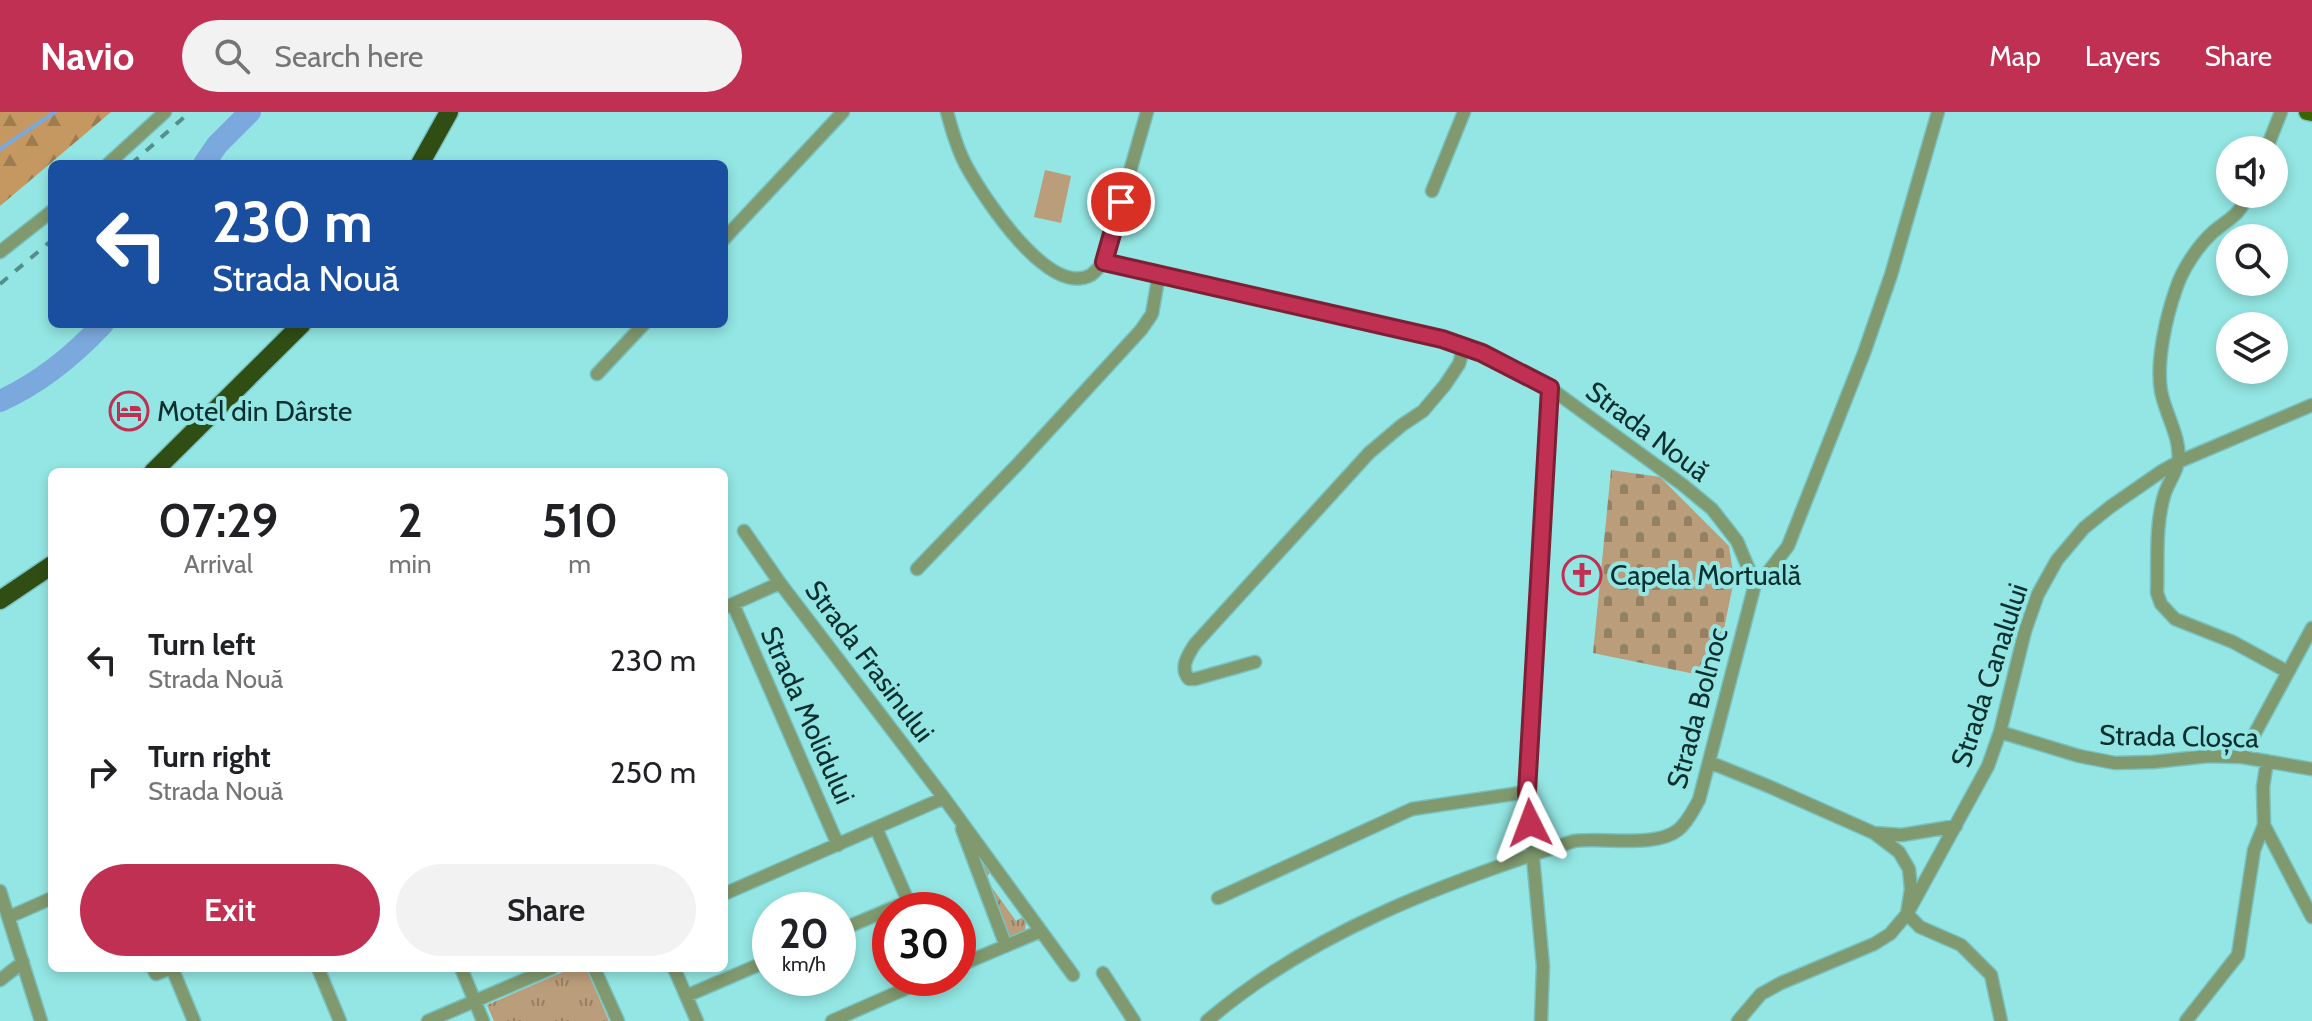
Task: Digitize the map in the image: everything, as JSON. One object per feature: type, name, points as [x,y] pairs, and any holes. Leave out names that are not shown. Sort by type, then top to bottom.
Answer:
[{"type":"highway","points":[[422,160],[449,112]]},
{"type":"highway","points":[[157,468],[298,328]]},
{"type":"highway","points":[[0,600],[48,568]]},
{"type":"street","points":[[112,160],[165,112]]},
{"type":"street","points":[[728,235],[843,112]]},
{"type":"street","points":[[947,112],[952,133],[968,168],[1021,244],[1046,266],[1062,275],[1078,278],[1090,275],[1104,262],[1147,112]]},
{"type":"street","points":[[1432,191],[1464,112]]},
{"type":"street","name":"Strada Bolnoc","points":[[1207,1021],[1272,971],[1405,902],[1574,841],[1593,838],[1664,839],[1677,832],[1686,822],[1699,800],[1755,584],[1788,546],[1864,353],[1900,245],[1938,112]]},
{"type":"street","points":[[2272,136],[2281,112]]},
{"type":"street","points":[[2242,208],[2205,241],[2186,268],[2176,290],[2162,347],[2160,377],[2163,400],[2177,446],[2178,462],[2164,494],[2161,511],[2157,593],[2161,604],[2175,619],[2233,642],[2288,672]]},
{"type":"street","points":[[0,252],[48,214]]},
{"type":"street","name":"Strada Nouă","points":[[1104,262],[1442,339],[1482,353],[1550,388],[1712,509],[1737,541],[1755,584]]},
{"type":"street","points":[[917,569],[1061,419],[1141,330],[1152,314],[1159,274]]},
{"type":"street","points":[[597,374],[640,328]]},
{"type":"street","points":[[1255,662],[1195,679],[1189,679],[1185,674],[1184,664],[1195,644],[1369,453],[1423,411],[1459,364],[1464,346]]},
{"type":"street","points":[[1541,1021],[1543,966],[1527,792],[1550,388]]},
{"type":"street","name":"Strada Canalului","points":[[1738,1021],[1761,994],[1874,944],[1890,934],[1907,914],[1988,766],[2038,594],[2057,560],[2084,528],[2178,462],[2312,405]]},
{"type":"street","name":"Strada Frasinului","points":[[744,531],[1073,975]]},
{"type":"street","points":[[729,606],[780,583]]},
{"type":"street","name":"Strada Molidului","points":[[729,606],[838,845]]},
{"type":"street","points":[[2242,757],[2312,628]]},
{"type":"street","points":[[2304,643],[2312,654]]},
{"type":"street","name":"Strada Cloșca","points":[[2000,732],[2079,756],[2115,763],[2209,756],[2310,764]]},
{"type":"street","points":[[2188,1020],[2238,955],[2254,850],[2264,825],[2263,787],[2267,761]]},
{"type":"street","points":[[1709,762],[1874,833],[1899,852],[1909,869],[1911,889],[1907,914],[1920,927],[1961,945],[1991,975],[2001,1021]]},
{"type":"street","points":[[1218,898],[1412,809],[1527,792]]},
{"type":"street","name":"Strada Molidului","points":[[728,892],[944,798]]},
{"type":"street","name":"Strada Frasinului","points":[[959,819],[1006,946]]},
{"type":"street","points":[[2264,825],[2312,917]]},
{"type":"street","points":[[1874,833],[1902,835],[1956,826]]},
{"type":"street","points":[[876,828],[904,892]]},
{"type":"street","points":[[0,891],[41,1021]]},
{"type":"street","points":[[9,917],[48,900]]},
{"type":"street","points":[[976,958],[1041,931]]},
{"type":"street","points":[[0,980],[23,962]]},
{"type":"street","points":[[686,996],[752,968]]},
{"type":"street","points":[[174,972],[194,1021]]},
{"type":"street","points":[[320,972],[340,1021]]},
{"type":"street","points":[[463,972],[483,1021]]},
{"type":"street","points":[[428,1021],[543,972]]},
{"type":"street","points":[[596,972],[618,1021]]},
{"type":"street","points":[[676,972],[697,1021]]},
{"type":"street","points":[[1103,973],[1134,1021]]},
{"type":"street","points":[[832,1021],[889,996]]},
{"type":"green space","points":[[0,112],[111,112],[54,160],[48,160],[48,165],[0,206]]},
{"type":"green space","points":[[1045,170],[1071,176],[1061,223],[1034,217]]},
{"type":"green space","points":[[1611,470],[1660,477],[1729,546],[1734,580],[1714,678],[1593,653]]},
{"type":"green space","points":[[978,860],[990,873],[985,878],[1016,921],[1023,917],[1026,921],[1025,931],[1012,938],[1007,937]]},
{"type":"green space","points":[[563,972],[588,972],[609,1021],[494,1021],[487,1005]]},
{"type":"waterway","points":[[0,149],[55,112]]},
{"type":"waterway","points":[[207,160],[217,145],[250,112]]},
{"type":"waterway","points":[[0,401],[55,368],[99,328]]},
{"type":"railway","points":[[136,160],[190,112]]},
{"type":"railway","points":[[0,284],[48,243]]},
{"type":"place","name":"Motel din Dârste","points":[[129,411]]},
{"type":"place","name":"Capela Mortuală","points":[[1582,575]]},
{"type":"route","points":[[1121,202],[1104,262],[1442,339],[1482,353],[1550,388],[1527,792],[1530,823]]}]
